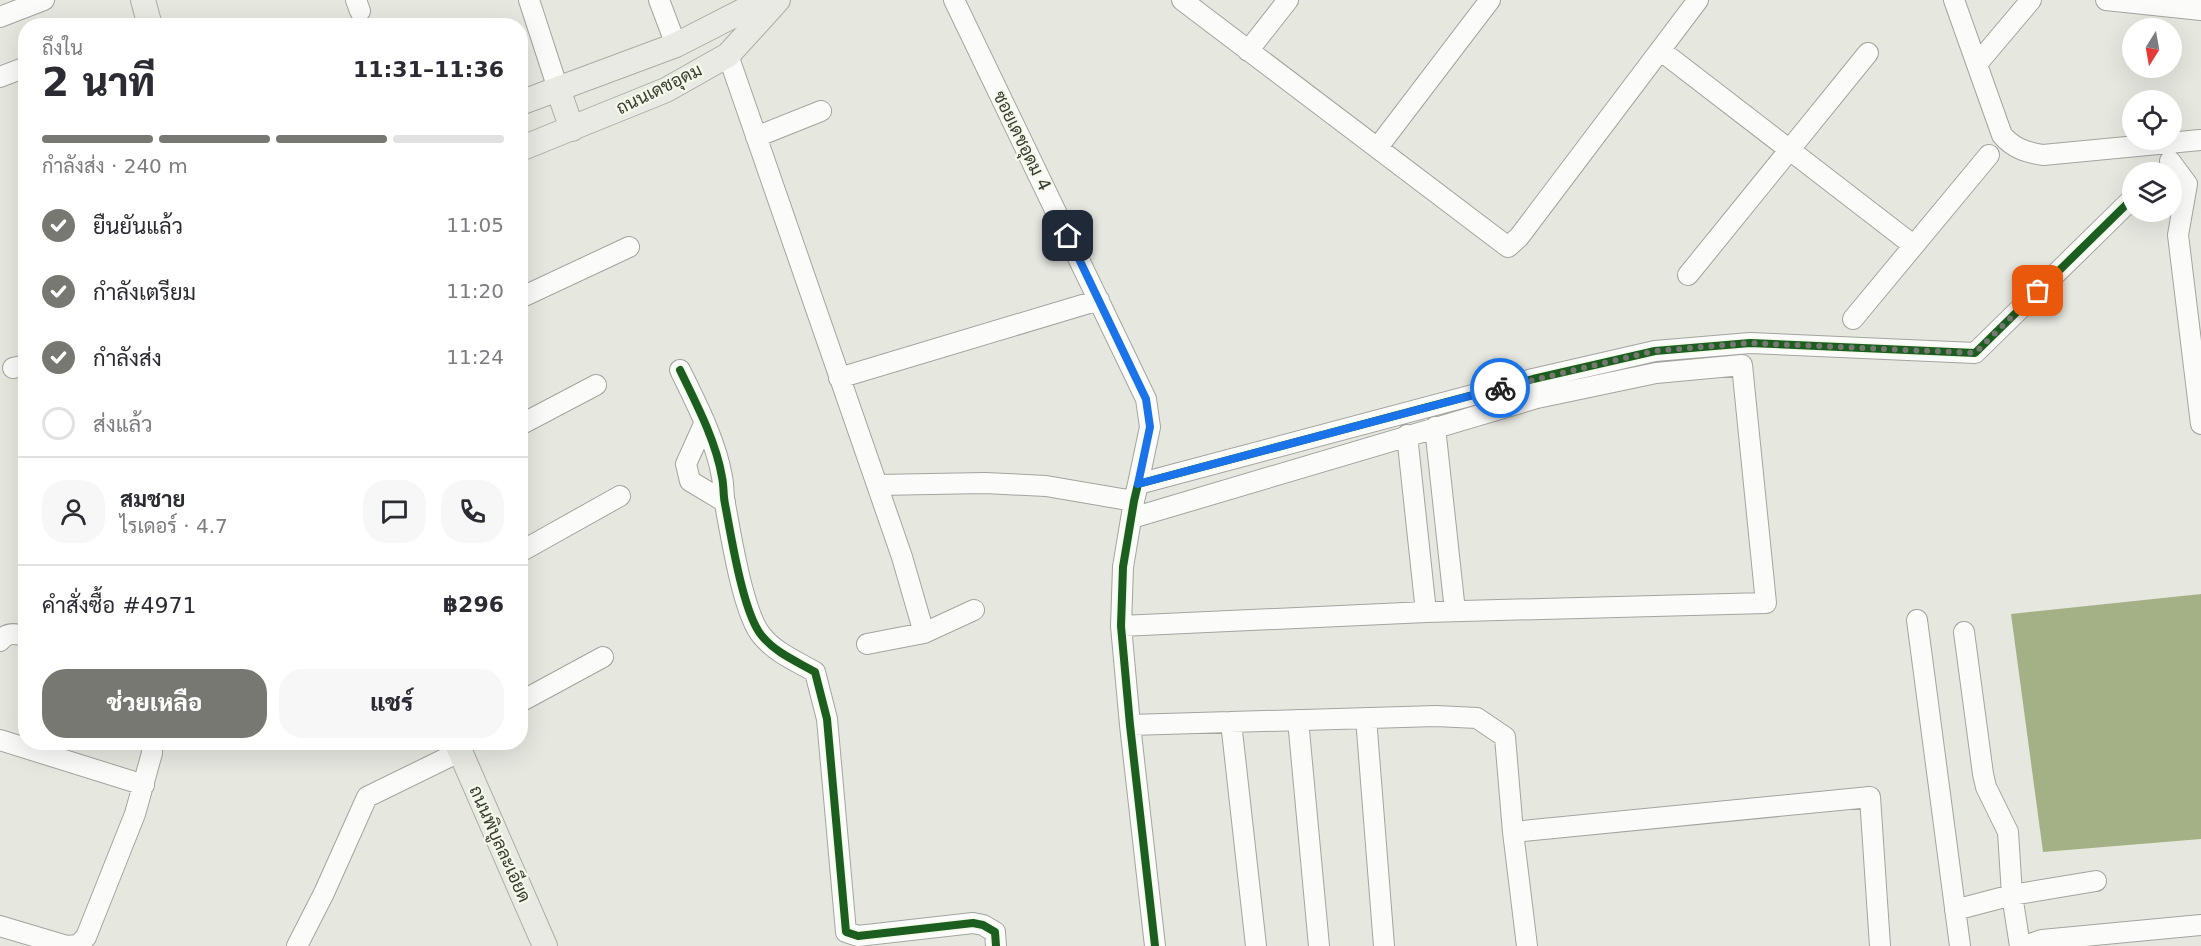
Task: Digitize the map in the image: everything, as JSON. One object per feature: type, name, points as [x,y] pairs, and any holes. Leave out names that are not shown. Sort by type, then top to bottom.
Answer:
[{"type":"main road","name":"ถนนเดชอุดม","points":[[528,101],[676,45],[764,0]]},
{"type":"main road","name":"ถนนเดชอุดม","points":[[528,146],[666,90],[728,54],[778,0]]},
{"type":"main road","points":[[558,89],[572,129]]},
{"type":"main road","name":"ถนนพิบูลละเอียด","points":[[458,750],[545,946]]},
{"type":"street","points":[[0,17],[44,0]]},
{"type":"street","points":[[529,0],[558,89]]},
{"type":"street","points":[[659,0],[676,45]]},
{"type":"street","name":"ซอยเดชอุดม 4","points":[[954,0],[1146,399],[1150,427],[1123,567],[1121,626],[1155,946]]},
{"type":"street","points":[[1182,0],[1508,247],[1519,237],[1698,0]]},
{"type":"street","points":[[1248,51],[1288,0]]},
{"type":"street","points":[[1378,147],[1490,0]]},
{"type":"street","points":[[1954,0],[2002,135],[2022,151],[2043,155],[2200,139]]},
{"type":"street","points":[[1977,64],[2031,0]]},
{"type":"street","points":[[2106,0],[2201,10]]},
{"type":"street","points":[[1660,50],[1913,245]]},
{"type":"street","points":[[1688,275],[1868,53]]},
{"type":"street","points":[[728,54],[902,557],[924,633]]},
{"type":"street","points":[[0,77],[18,70]]},
{"type":"street","points":[[756,137],[821,111]]},
{"type":"street","points":[[2170,162],[2200,139]]},
{"type":"street","points":[[1853,319],[1989,155]]},
{"type":"street","points":[[2182,180],[2187,184],[2182,212]]},
{"type":"street","points":[[1135,501],[1533,379],[1654,351],[1750,343],[1975,353],[2122,209]]},
{"type":"street","points":[[2180,222],[2178,235],[2201,424]]},
{"type":"street","points":[[528,294],[629,247]]},
{"type":"street","points":[[839,378],[1099,300]]},
{"type":"street","points":[[877,485],[984,483],[1046,486],[1135,501],[1407,435],[1537,398],[1656,373],[1742,365],[1766,603],[1426,612],[1121,626]]},
{"type":"street","points":[[680,370],[715,450],[749,614],[761,635],[777,651],[814,672],[827,719],[846,932],[858,936],[973,922],[995,932],[996,946]]},
{"type":"street","points":[[528,421],[596,385]]},
{"type":"street","points":[[704,424],[686,464],[690,482],[725,502]]},
{"type":"street","points":[[1435,427],[1455,611]]},
{"type":"street","points":[[1407,435],[1426,612]]},
{"type":"street","points":[[528,548],[620,496]]},
{"type":"street","points":[[867,644],[924,633],[974,610]]},
{"type":"street","points":[[1917,620],[1960,946]]},
{"type":"street","points":[[0,641],[4,635],[11,633],[18,635]]},
{"type":"street","points":[[1964,633],[1983,774],[1986,787],[2008,832],[2012,895],[2022,946],[2042,940],[2201,925]]},
{"type":"street","points":[[528,698],[603,657]]},
{"type":"street","points":[[1130,725],[1436,716],[1477,718],[1505,737],[1513,832],[1527,946]]},
{"type":"street","points":[[1366,718],[1384,946]]},
{"type":"street","points":[[1298,720],[1319,946]]},
{"type":"street","points":[[1231,722],[1256,946]]},
{"type":"street","points":[[0,740],[18,746]]},
{"type":"street","points":[[32,750],[144,785]]},
{"type":"street","points":[[0,926],[67,946],[78,945],[86,937],[135,814],[152,750]]},
{"type":"street","points":[[297,946],[324,893],[367,797],[452,750]]},
{"type":"street","points":[[1513,832],[1870,797],[1873,866],[1881,946]]},
{"type":"street","points":[[1955,910],[2012,895],[2096,881]]},
{"type":"shaded area","points":[[2201,594],[2201,839],[2043,852],[2011,614]]},
{"type":"cycle path","points":[[1155,946],[1121,626],[1123,567],[1138,484],[1533,379],[1655,351],[1750,343],[1975,353],[2122,209]]},
{"type":"cycle path","points":[[680,370],[705,422],[719,463],[724,501],[739,573],[755,625],[762,636],[774,647],[815,672],[827,719],[846,932],[858,936],[973,923],[983,925],[995,932],[996,946]]},
{"type":"way so far","points":[[1500,388],[1654,351],[1750,343],[1975,353],[2038,291]]},
{"type":"route","points":[[1068,236],[1146,399],[1150,427],[1138,484],[1500,388]]}]
